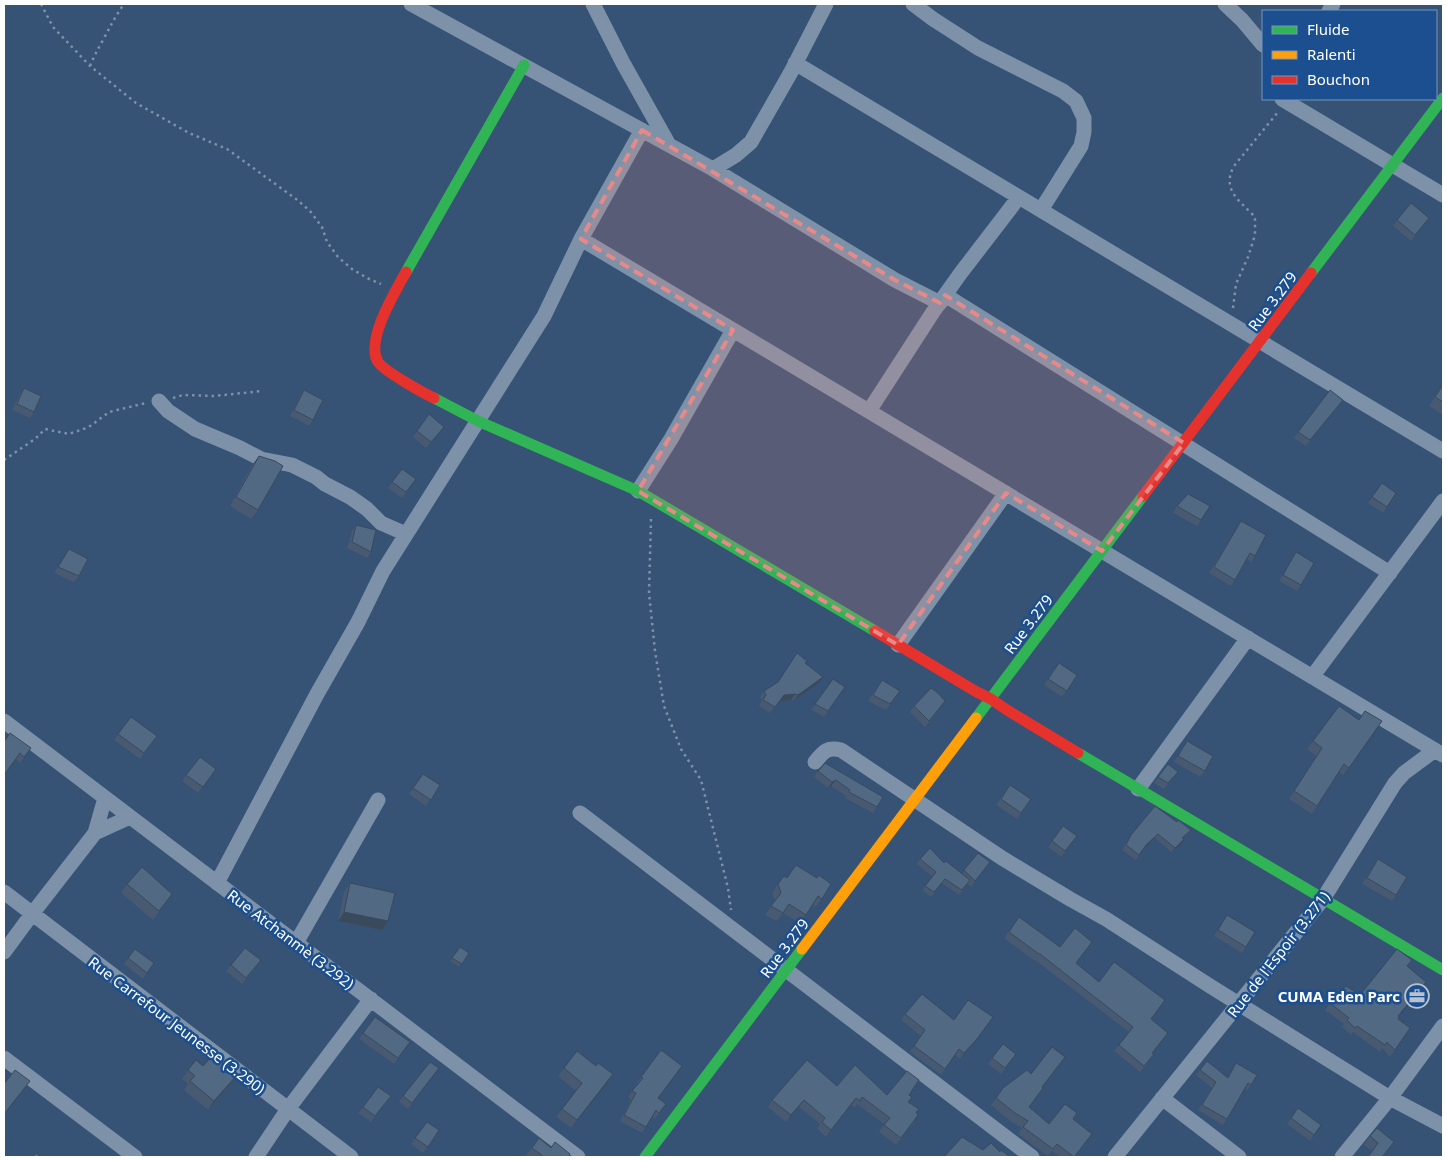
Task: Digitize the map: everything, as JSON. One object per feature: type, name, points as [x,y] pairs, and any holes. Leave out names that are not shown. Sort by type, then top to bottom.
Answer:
[{"type":"street","points":[[411,4],[713,169],[895,280],[942,299],[1184,443],[1390,573]]},
{"type":"street","points":[[594,4],[623,63],[669,145]]},
{"type":"street","points":[[713,169],[736,155],[751,142],[796,63],[826,4]]},
{"type":"street","points":[[913,4],[978,48],[1063,91],[1076,101],[1084,118],[1081,146],[1041,210]]},
{"type":"street","points":[[1225,4],[1262,43]]},
{"type":"street","points":[[796,63],[1443,451]]},
{"type":"street","points":[[524,66],[385,311],[378,331],[374,353],[379,364],[417,390],[478,421],[638,491],[898,646],[991,699],[1138,789],[1443,970]]},
{"type":"street","name":"Rue 3.279","points":[[645,1157],[1443,98]]},
{"type":"street","points":[[1284,100],[1443,195]]},
{"type":"street","points":[[217,883],[317,694],[358,622],[383,571],[544,316],[581,239],[642,130]]},
{"type":"street","points":[[868,411],[942,299],[1019,197]]},
{"type":"street","points":[[581,239],[1439,753]]},
{"type":"street","points":[[638,491],[733,330]]},
{"type":"street","points":[[159,401],[168,411],[195,428],[261,459],[292,465],[316,477],[325,484],[350,496],[381,523],[406,534]]},
{"type":"street","points":[[898,646],[1006,494]]},
{"type":"street","points":[[1312,677],[1443,500]]},
{"type":"street","points":[[1138,789],[1248,638]]},
{"type":"street","name":"Rue Atchanmè (3.292)","points":[[4,721],[578,1157]]},
{"type":"street","points":[[815,762],[823,752],[832,748],[841,750],[1002,858],[1070,900],[1088,908],[1390,1098],[1443,1126]]},
{"type":"street","name":"Rue de l'Espoir (3.271)","points":[[1116,1157],[1323,899],[1395,783],[1404,773],[1439,753]]},
{"type":"street","points":[[4,952],[96,833],[105,798]]},
{"type":"street","points":[[296,943],[378,800]]},
{"type":"street","points":[[580,813],[1032,1157]]},
{"type":"street","points":[[96,833],[130,817]]},
{"type":"street","name":"Rue Carrefour Jeunesse (3.290)","points":[[4,892],[350,1157]]},
{"type":"street","points":[[256,1157],[288,1109],[371,1000]]},
{"type":"street","points":[[1342,1157],[1390,1098],[1443,1026]]},
{"type":"street","points":[[4,1058],[135,1157]]},
{"type":"street","points":[[1162,1098],[1239,1157]]},
{"type":"path","points":[[41,4],[52,27],[90,66],[136,103],[189,133],[227,149],[296,199],[310,211],[322,227],[327,242],[338,257],[352,269],[367,278],[396,290]]},
{"type":"path","points":[[90,66],[94,54],[115,16],[124,4]]},
{"type":"path","points":[[1231,324],[1236,284],[1248,257],[1254,235],[1255,217],[1232,192],[1229,185],[1230,174],[1239,160],[1273,120],[1283,105],[1282,100]]},
{"type":"path","points":[[4,460],[35,438],[45,428],[70,434],[89,427],[109,412],[130,406],[183,395],[214,396],[262,391]]},
{"type":"path","points":[[651,499],[650,593],[655,652],[664,706],[681,749],[701,780],[728,888],[732,929]]},
{"type":"highlighted area","points":[[642,130],[895,280],[940,303],[945,295],[1184,443],[1102,551],[1006,493],[898,645],[638,491],[733,330],[581,239]]},
{"type":"building","points":[[1411,203],[1429,218],[1415,235],[1397,220]]},
{"type":"building","points":[[1443,385],[1443,402],[1435,397]]},
{"type":"building","points":[[24,388],[41,396],[34,412],[17,404]]},
{"type":"building","points":[[304,390],[323,400],[313,420],[294,410]]},
{"type":"building","points":[[1330,390],[1343,400],[1310,440],[1298,432]]},
{"type":"building","points":[[429,414],[444,427],[431,442],[417,431]]},
{"type":"building","points":[[259,456],[275,461],[283,466],[258,510],[236,497]]},
{"type":"building","points":[[402,469],[416,479],[406,492],[392,482]]},
{"type":"building","points":[[1382,483],[1396,493],[1387,507],[1372,497]]},
{"type":"building","points":[[1188,494],[1210,506],[1201,520],[1177,506]]},
{"type":"building","points":[[1241,521],[1266,535],[1255,556],[1250,553],[1235,580],[1214,567]]},
{"type":"building","points":[[356,525],[376,530],[371,552],[352,542]]},
{"type":"building","points":[[69,549],[88,559],[79,576],[58,567]]},
{"type":"building","points":[[1296,552],[1314,563],[1301,585],[1283,575]]},
{"type":"building","points":[[797,653],[807,661],[805,663],[823,677],[798,695],[784,695],[775,707],[763,700],[766,695],[764,691],[778,682]]},
{"type":"building","points":[[1059,663],[1077,675],[1067,691],[1048,679]]},
{"type":"building","points":[[833,679],[845,687],[828,711],[815,704]]},
{"type":"building","points":[[882,680],[900,691],[890,704],[873,695]]},
{"type":"building","points":[[931,688],[945,701],[929,721],[914,706]]},
{"type":"building","points":[[1339,706],[1359,720],[1365,711],[1382,721],[1349,768],[1344,764],[1317,806],[1294,791],[1322,748],[1313,741]]},
{"type":"building","points":[[131,717],[157,736],[144,753],[118,734]]},
{"type":"building","points":[[10,733],[31,748],[24,757],[20,753],[4,775],[4,742]]},
{"type":"building","points":[[1187,741],[1213,756],[1205,771],[1178,756]]},
{"type":"building","points":[[200,757],[216,769],[203,787],[186,775]]},
{"type":"building","points":[[825,763],[883,797],[877,807],[849,792],[850,790],[836,780],[832,782],[818,771]]},
{"type":"building","points":[[1168,764],[1178,772],[1168,783],[1158,777]]},
{"type":"building","points":[[423,774],[440,785],[431,800],[413,788]]},
{"type":"building","points":[[1010,785],[1031,799],[1021,813],[1001,799]]},
{"type":"building","points":[[1155,806],[1191,830],[1175,848],[1158,834],[1146,845],[1139,855],[1126,845],[1131,835]]},
{"type":"building","points":[[1063,826],[1077,836],[1065,851],[1052,841]]},
{"type":"building","points":[[930,848],[944,863],[946,861],[970,880],[962,890],[945,879],[934,892],[925,886],[936,872],[920,859]]},
{"type":"building","points":[[978,853],[990,862],[975,881],[964,870]]},
{"type":"building","points":[[1378,859],[1407,877],[1396,895],[1367,878]]},
{"type":"building","points":[[796,865],[817,878],[819,875],[831,884],[822,899],[818,896],[806,915],[789,904],[783,913],[771,906],[781,893],[778,884],[784,876],[787,878]]},
{"type":"building","points":[[142,867],[172,894],[159,911],[127,884]]},
{"type":"building","points":[[350,883],[395,893],[388,921],[344,912]]},
{"type":"building","points":[[1227,915],[1255,932],[1246,947],[1218,930]]},
{"type":"building","points":[[1019,917],[1060,947],[1075,928],[1092,942],[1076,963],[1099,982],[1114,962],[1165,1000],[1151,1019],[1168,1033],[1144,1066],[1119,1045],[1133,1027],[1009,932]]},
{"type":"building","points":[[460,947],[469,953],[462,964],[452,958]]},
{"type":"building","points":[[245,948],[261,960],[246,978],[231,965]]},
{"type":"building","points":[[135,949],[154,963],[147,973],[128,958]]},
{"type":"building","points":[[1397,949],[1412,960],[1407,966],[1426,982],[1398,1016],[1398,1019],[1410,1028],[1395,1050],[1387,1042],[1385,1045],[1357,1026],[1355,1028],[1347,1020],[1349,1018],[1330,1003],[1346,986],[1360,995]]},
{"type":"building","points":[[922,994],[954,1020],[968,1000],[993,1017],[964,1053],[959,1049],[945,1069],[914,1046],[925,1030],[905,1014]]},
{"type":"building","points":[[375,1017],[410,1042],[398,1058],[363,1033]]},
{"type":"building","points":[[1003,1044],[1016,1054],[1005,1068],[992,1058]]},
{"type":"building","points":[[1052,1047],[1065,1057],[1029,1107],[1049,1124],[1065,1104],[1077,1113],[1073,1119],[1092,1134],[1074,1157],[1057,1144],[1053,1149],[1023,1127],[1028,1121],[996,1098],[1003,1088],[1027,1070],[1031,1074]]},
{"type":"building","points":[[661,1050],[682,1066],[658,1098],[666,1104],[659,1113],[656,1110],[646,1127],[624,1115],[636,1093],[632,1091]]},
{"type":"building","points":[[577,1051],[596,1066],[598,1063],[613,1074],[577,1120],[562,1109],[582,1083],[564,1068]]},
{"type":"building","points":[[214,1054],[237,1075],[214,1101],[190,1081],[195,1076],[188,1070],[196,1060],[203,1066]]},
{"type":"building","points":[[807,1060],[837,1086],[855,1065],[887,1095],[907,1071],[919,1080],[909,1095],[912,1097],[908,1102],[919,1109],[916,1112],[918,1115],[901,1138],[884,1125],[890,1118],[862,1097],[860,1101],[856,1098],[831,1130],[822,1122],[825,1118],[804,1100],[791,1115],[772,1100]]},
{"type":"building","points":[[1207,1061],[1228,1078],[1236,1063],[1257,1075],[1251,1085],[1248,1083],[1227,1119],[1202,1105],[1216,1082],[1200,1070]]},
{"type":"building","points":[[430,1062],[439,1068],[412,1103],[403,1096]]},
{"type":"building","points":[[15,1070],[30,1081],[4,1114],[4,1084]]},
{"type":"building","points":[[378,1087],[391,1096],[375,1116],[363,1107]]},
{"type":"building","points":[[1298,1108],[1321,1125],[1314,1135],[1291,1118]]},
{"type":"building","points":[[427,1122],[439,1130],[428,1147],[415,1138]]},
{"type":"building","points":[[1377,1128],[1394,1142],[1382,1157],[1368,1157],[1378,1143],[1370,1136]]},
{"type":"building","points":[[962,1137],[983,1150],[991,1143],[1000,1152],[1001,1150],[1010,1157],[944,1157]]},
{"type":"building","points":[[539,1138],[551,1148],[555,1142],[573,1157],[540,1157],[542,1155],[532,1148]]},
{"type":"building","points":[[36,1153],[41,1157],[33,1157]]},
{"type":"traffic: fast","points":[[406,272],[524,65]]},
{"type":"traffic: fast","points":[[1311,273],[1443,98]]},
{"type":"traffic: fast","points":[[434,398],[478,421],[638,491],[875,631]]},
{"type":"traffic: fast","points":[[976,718],[1143,496]]},
{"type":"traffic: fast","points":[[1078,753],[1443,970]]},
{"type":"traffic: fast","points":[[645,1157],[802,949]]},
{"type":"traffic: slow","points":[[802,949],[976,718]]},
{"type":"traffic: jam","points":[[406,272],[378,330],[375,353],[378,362],[388,371],[434,398]]},
{"type":"traffic: jam","points":[[1143,496],[1311,273]]},
{"type":"traffic: jam","points":[[875,631],[1078,753]]},
{"type":"place","name":"CUMA Eden Parc","points":[[1417,996]]}]
